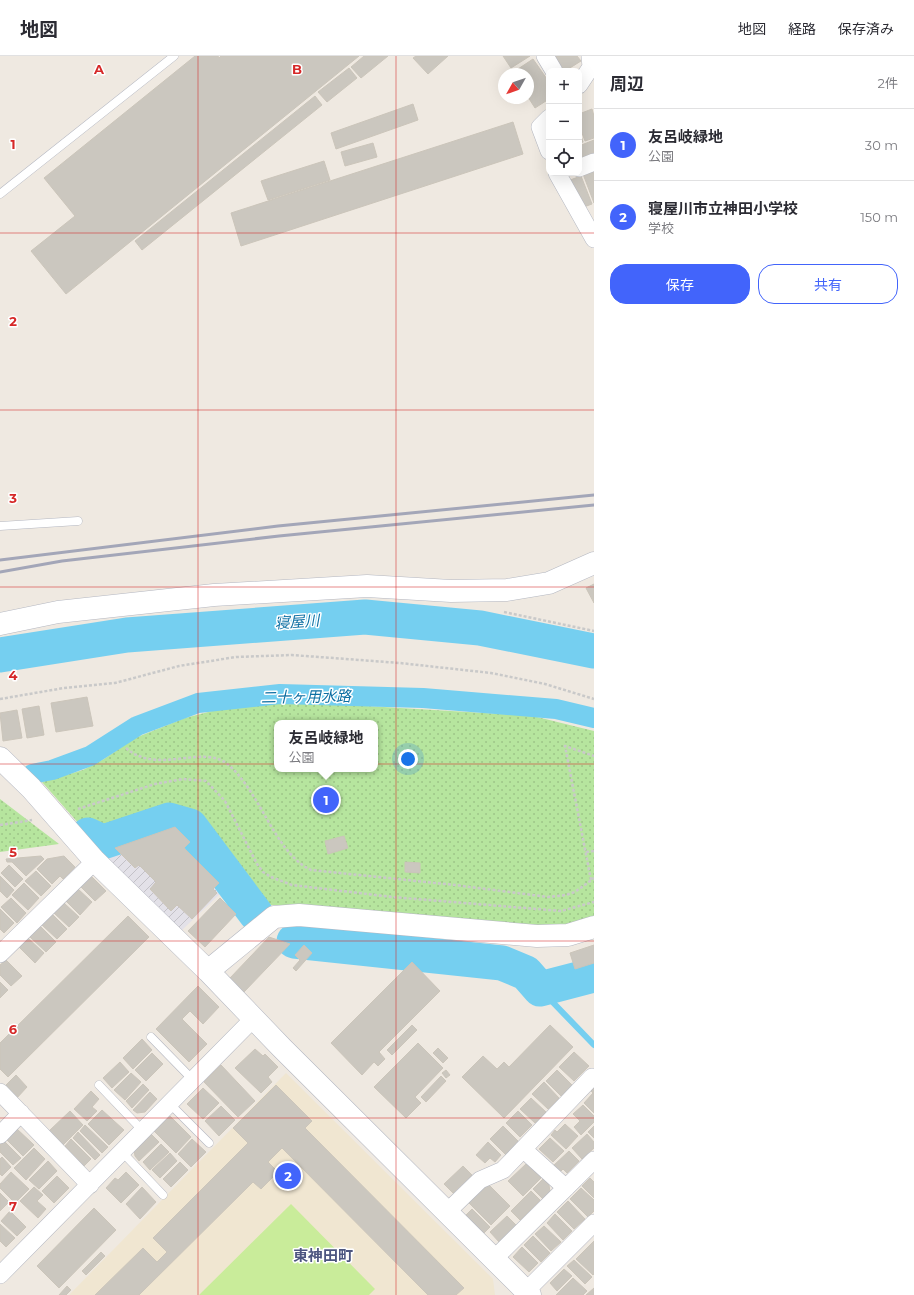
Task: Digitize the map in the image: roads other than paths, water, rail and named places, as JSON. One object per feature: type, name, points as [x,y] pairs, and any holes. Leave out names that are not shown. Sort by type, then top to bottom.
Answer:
[{"type":"street","points":[[545,56],[552,68]]},
{"type":"street","points":[[582,80],[591,67],[590,56]]},
{"type":"street","points":[[546,121],[540,127],[546,143]]},
{"type":"street","points":[[582,167],[594,162]]},
{"type":"street","points":[[562,176],[594,239]]},
{"type":"street","points":[[0,624],[58,612],[214,595],[367,586],[451,591],[507,590],[549,583],[594,563]]},
{"type":"street","points":[[5,762],[25,782],[54,817],[95,861],[208,971],[494,1259],[523,1292],[594,1223]]},
{"type":"street","points":[[2,949],[95,861]]},
{"type":"street","points":[[208,971],[274,917],[299,915],[537,936],[568,935],[594,926]]},
{"type":"street","points":[[0,1274],[90,1185],[254,1018]]},
{"type":"street","points":[[447,1212],[480,1180],[503,1170],[592,1077]]},
{"type":"street","points":[[0,1092],[90,1185]]},
{"type":"street","points":[[0,1135],[21,1112]]},
{"type":"street","points":[[523,1149],[566,1188]]},
{"type":"street","points":[[494,1259],[594,1160]]},
{"type":"lane","points":[[0,194],[174,56]]},
{"type":"lane","points":[[0,526],[78,522]]},
{"type":"lane","points":[[151,1037],[193,1080]]},
{"type":"lane","points":[[99,1085],[143,1131]]},
{"type":"lane","points":[[170,1104],[210,1143]]},
{"type":"lane","points":[[122,1152],[163,1195]]},
{"type":"waterway","name":"寝屋川","points":[[0,655],[127,635],[365,617],[480,628],[594,651]]},
{"type":"waterway","name":"二十ヶ用水路","points":[[32,774],[52,770],[90,756],[137,726],[198,703],[280,694],[423,698],[556,709],[594,718]]},
{"type":"waterway","points":[[88,835],[103,842],[169,820],[190,826],[256,914]]},
{"type":"waterway","points":[[294,941],[502,963],[526,973],[540,989],[594,975]]},
{"type":"waterway","points":[[540,989],[594,1045]]},
{"type":"railway","points":[[0,560],[278,526],[594,495]]},
{"type":"railway","points":[[0,572],[62,561],[279,536],[594,505]]},
{"type":"place","name":"友呂岐緑地","points":[[326,800]]},
{"type":"place","name":"寝屋川市立神田小学校","points":[[288,1176]]},
{"type":"district","name":"東神田町","points":[[323,1256]]}]
